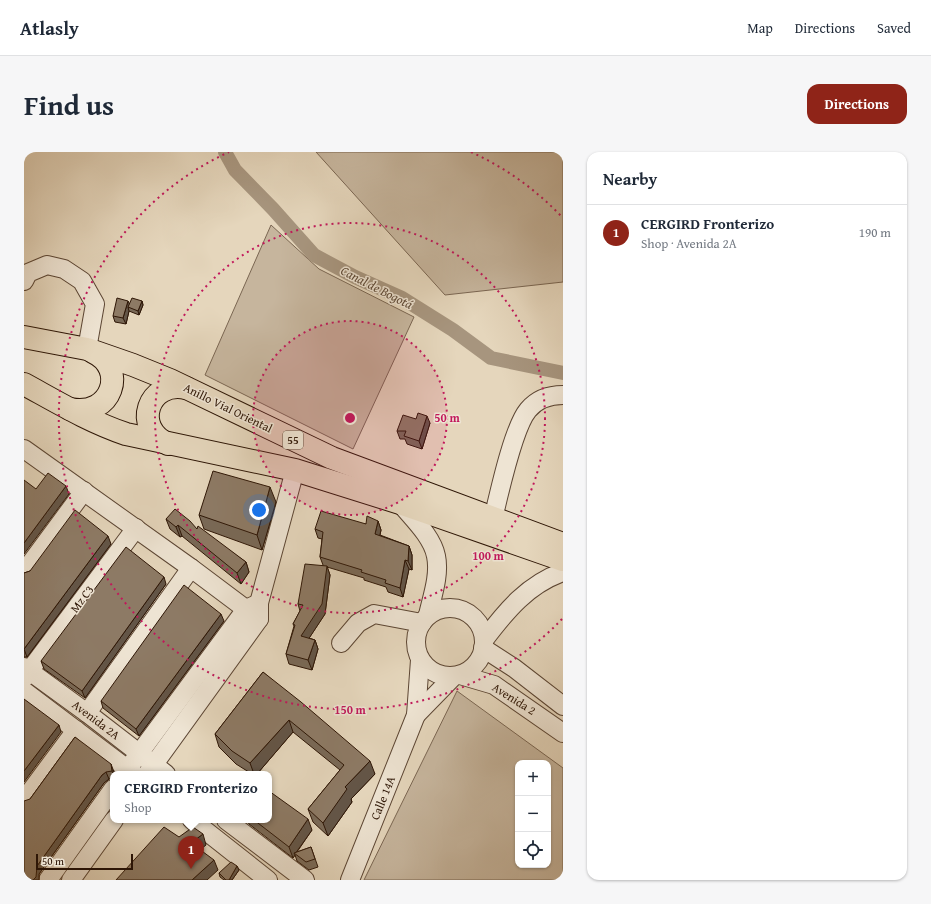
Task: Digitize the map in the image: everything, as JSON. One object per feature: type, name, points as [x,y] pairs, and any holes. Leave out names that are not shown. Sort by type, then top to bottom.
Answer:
[{"type":"highway","name":"Anillo Vial Oriental","points":[[24,337],[87,349],[133,364],[332,458],[563,544]]},
{"type":"highway","points":[[67,408],[82,411],[89,410],[102,402],[110,390],[112,382],[109,367],[100,355],[87,349]]},
{"type":"highway","points":[[24,384],[67,408],[115,430],[168,444],[295,470],[400,503],[563,560]]},
{"type":"highway","points":[[168,444],[157,438],[149,426],[149,407],[161,391],[173,386],[186,388]]},
{"type":"street","points":[[24,281],[28,273],[47,265],[64,269],[82,280],[95,304],[87,349]]},
{"type":"street","points":[[493,519],[517,432],[527,410],[542,398],[563,395]]},
{"type":"street","points":[[25,452],[84,491],[191,568],[255,610]]},
{"type":"street","points":[[156,771],[255,610],[295,470]]},
{"type":"street","points":[[24,572],[84,491]]},
{"type":"street","points":[[400,503],[430,540],[437,556],[437,576],[425,619],[417,631],[416,641],[420,660],[435,673],[457,676],[475,664],[484,644],[504,613],[520,597],[537,584],[563,572]]},
{"type":"street","name":"Mz C3","points":[[26,672],[136,528]]},
{"type":"street","points":[[87,713],[191,568]]},
{"type":"street","points":[[341,643],[358,623],[374,614],[425,619],[447,608],[458,609],[468,613],[476,620],[481,629],[484,644]]},
{"type":"street","points":[[129,771],[140,753],[255,610]]},
{"type":"street","name":"Avenida 2","points":[[484,644],[563,706]]},
{"type":"street","name":"Calle 14A","points":[[350,880],[416,716],[420,660]]},
{"type":"street","name":"Avenida 2A","points":[[26,672],[87,713],[140,753],[156,771]]},
{"type":"street","name":"Avenida 2","points":[[457,676],[494,685],[563,732]]},
{"type":"street","name":"Calle 14A","points":[[416,716],[457,676]]},
{"type":"street","name":"Avenida 2A","points":[[24,691],[127,771]]},
{"type":"street","points":[[24,800],[76,730]]},
{"type":"street","points":[[48,880],[110,793]]},
{"type":"street","points":[[71,880],[112,823]]},
{"type":"street","points":[[196,823],[268,880]]},
{"type":"street","points":[[226,847],[233,825],[305,880]]},
{"type":"shaded area","points":[[316,152],[563,152],[563,282],[445,295]]},
{"type":"shaded area","points":[[271,225],[319,269],[414,317],[353,449],[205,375]]},
{"type":"shaded area","points":[[457,691],[563,768],[563,880],[364,880]]},
{"type":"building","points":[[117,298],[128,301],[123,318],[113,316]]},
{"type":"building","points":[[132,298],[142,301],[138,311],[128,307]]},
{"type":"building","points":[[418,413],[427,416],[419,441],[404,436],[406,431],[397,431],[403,415],[416,419]]},
{"type":"building","points":[[213,471],[270,487],[257,535],[199,515]]},
{"type":"building","points":[[48,473],[66,486],[24,543],[24,480],[36,489]]},
{"type":"building","points":[[175,509],[190,521],[197,529],[198,526],[246,562],[237,573],[178,525],[176,527],[166,519]]},
{"type":"building","points":[[75,510],[108,536],[24,649],[24,573],[30,571]]},
{"type":"building","points":[[321,511],[366,524],[367,516],[378,521],[375,534],[409,546],[408,561],[405,560],[400,588],[385,583],[386,580],[361,572],[362,570],[320,557],[323,532],[315,529]]},
{"type":"building","points":[[126,547],[164,577],[82,691],[41,661]]},
{"type":"building","points":[[305,564],[327,566],[322,604],[301,636],[315,640],[308,660],[286,654],[295,625],[293,624],[303,605],[298,604]]},
{"type":"building","points":[[184,585],[221,614],[136,729],[101,701]]},
{"type":"building","points":[[263,672],[301,702],[370,761],[345,787],[347,789],[323,823],[308,809],[344,765],[289,720],[250,763],[232,751],[215,734]]},
{"type":"building","points":[[24,699],[59,725],[24,771]]},
{"type":"building","points":[[75,737],[111,764],[112,771],[106,772],[102,775],[37,866],[36,877],[33,880],[24,880],[24,801],[30,799]]},
{"type":"building","points":[[272,793],[308,819],[289,847],[258,823],[272,823]]},
{"type":"building","points":[[164,827],[179,837],[193,827],[203,834],[191,843],[214,860],[192,880],[116,880]]},
{"type":"building","points":[[311,847],[315,859],[306,862],[294,853]]},
{"type":"building","points":[[231,862],[237,866],[229,880],[226,880],[219,873]]},
{"type":"waterway","name":"Canal de Bogotá","points":[[225,152],[235,170],[273,209],[314,255],[355,277],[402,298],[453,330],[491,358],[563,373]]},
{"type":"place","name":"CERGIRD Fronterizo","points":[[191,869]]}]
